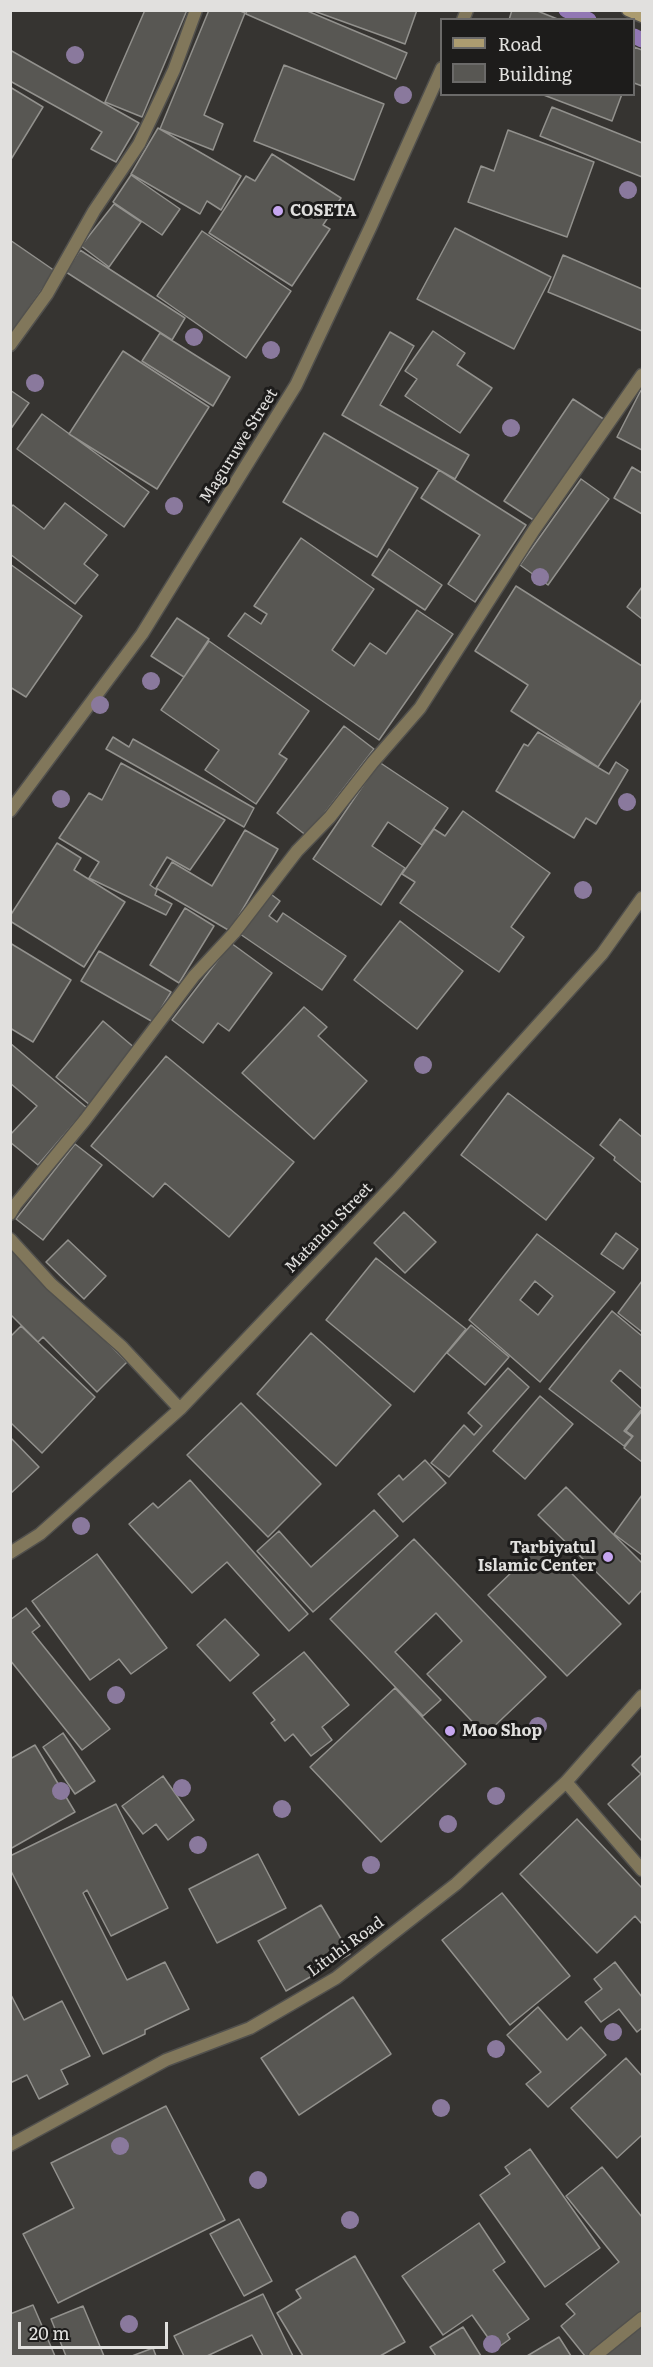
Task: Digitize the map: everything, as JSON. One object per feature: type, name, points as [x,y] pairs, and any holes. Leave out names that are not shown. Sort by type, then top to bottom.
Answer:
[{"type":"street","points":[[10,345],[47,294],[94,211],[140,144],[174,70],[196,10]]},
{"type":"street","points":[[628,10],[642,16]]},
{"type":"street","name":"Maguruwe Street","points":[[10,811],[142,634],[296,385],[440,70]]},
{"type":"street","points":[[10,1214],[85,1120],[194,976],[234,933],[297,851],[330,817],[373,762],[420,708],[534,530],[642,375]]},
{"type":"street","name":"Matandu Street","points":[[10,1553],[40,1534],[180,1409],[396,1182],[602,954],[642,898]]},
{"type":"street","points":[[10,1239],[51,1284],[122,1347],[180,1409]]},
{"type":"street","name":"Lituhi Road","points":[[10,2145],[165,2060],[250,2028],[336,1978],[456,1884],[566,1782],[642,1696]]},
{"type":"street","points":[[566,1782],[642,1870]]},
{"type":"street","points":[[595,2356],[642,2318]]},
{"type":"building","points":[[145,10],[187,10],[142,117],[105,102]]},
{"type":"building","points":[[209,10],[238,10],[245,13],[204,115],[223,124],[213,150],[160,129]]},
{"type":"building","points":[[247,10],[305,10],[407,53],[396,79],[246,14]]},
{"type":"building","points":[[311,10],[417,10],[405,44]]},
{"type":"building","points":[[512,10],[535,10],[555,18],[510,18]]},
{"type":"building","points":[[635,47],[642,50],[642,86],[635,83]]},
{"type":"building","points":[[10,50],[139,123],[116,162],[91,149],[102,132],[10,81]]},
{"type":"building","points":[[284,65],[384,104],[354,180],[254,141]]},
{"type":"building","points":[[10,87],[43,107],[10,161]]},
{"type":"building","points":[[546,96],[621,96],[612,121]]},
{"type":"building","points":[[552,107],[642,143],[642,177],[540,136]]},
{"type":"building","points":[[158,128],[241,176],[221,210],[207,201],[200,214],[131,174]]},
{"type":"building","points":[[508,130],[594,162],[567,237],[468,202],[481,166],[494,171]]},
{"type":"building","name":"COSETA","points":[[272,154],[341,198],[323,225],[330,229],[292,286],[209,233],[246,176],[255,181]]},
{"type":"building","points":[[131,175],[180,209],[162,235],[113,202]]},
{"type":"building","points":[[114,204],[141,222],[109,267],[81,246]]},
{"type":"building","points":[[455,228],[551,277],[514,349],[417,299]]},
{"type":"building","points":[[202,231],[291,291],[246,358],[157,296]]},
{"type":"building","points":[[10,240],[55,271],[10,335]]},
{"type":"building","points":[[80,250],[185,318],[172,340],[66,272]]},
{"type":"building","points":[[563,255],[642,289],[642,331],[548,292]]},
{"type":"building","points":[[433,331],[465,353],[457,365],[492,388],[460,433],[405,396],[417,379],[405,371]]},
{"type":"building","points":[[390,332],[414,346],[380,405],[469,455],[455,479],[342,415]]},
{"type":"building","points":[[160,333],[230,377],[213,406],[142,361]]},
{"type":"building","points":[[123,351],[209,407],[157,489],[69,434]]},
{"type":"building","points":[[642,388],[642,450],[617,437]]},
{"type":"building","points":[[10,390],[29,403],[10,430]]},
{"type":"building","points":[[573,399],[605,420],[535,521],[504,501]]},
{"type":"building","points":[[42,414],[149,492],[124,527],[17,449]]},
{"type":"building","points":[[324,433],[418,488],[377,557],[283,502]]},
{"type":"building","points":[[632,467],[642,473],[642,514],[614,498]]},
{"type":"building","points":[[439,470],[526,525],[475,602],[448,584],[480,535],[421,498]]},
{"type":"building","points":[[581,479],[609,499],[548,585],[520,565]]},
{"type":"building","points":[[65,503],[107,535],[84,564],[98,575],[75,604],[10,554],[10,508],[13,505],[44,529]]},
{"type":"building","points":[[301,538],[374,589],[332,650],[354,666],[370,643],[386,654],[417,610],[453,634],[379,740],[228,636],[245,613],[261,624],[267,614],[254,606]]},
{"type":"building","points":[[389,549],[442,585],[425,610],[372,575]]},
{"type":"building","points":[[10,564],[82,616],[26,697],[10,687]]},
{"type":"building","points":[[516,586],[642,666],[642,699],[598,767],[511,711],[528,685],[475,651]]},
{"type":"building","points":[[642,587],[642,619],[627,607]]},
{"type":"building","points":[[177,618],[209,639],[184,677],[151,656]]},
{"type":"building","points":[[209,641],[309,711],[279,754],[287,759],[256,804],[205,770],[219,750],[161,710]]},
{"type":"building","points":[[344,726],[374,749],[307,836],[277,813]]},
{"type":"building","points":[[538,732],[609,774],[616,762],[628,770],[596,824],[586,818],[574,838],[496,791],[524,744],[528,746]]},
{"type":"building","points":[[113,737],[129,747],[133,739],[254,808],[244,827],[106,749]]},
{"type":"building","points":[[379,762],[448,808],[422,845],[388,822],[372,846],[405,868],[381,905],[313,859]]},
{"type":"building","points":[[121,763],[225,820],[190,870],[167,857],[150,885],[157,890],[155,895],[172,904],[166,915],[89,878],[99,862],[59,838],[89,793],[102,800]]},
{"type":"building","points":[[463,811],[550,873],[511,927],[524,937],[499,972],[400,903],[415,882],[402,874],[434,829],[445,836]]},
{"type":"building","points":[[245,830],[278,849],[230,931],[156,888],[172,862],[212,886]]},
{"type":"building","points":[[57,843],[81,858],[74,870],[125,902],[84,967],[10,921],[10,916]]},
{"type":"building","points":[[268,892],[280,901],[269,916],[277,922],[283,913],[346,956],[322,990],[240,934]]},
{"type":"building","points":[[185,908],[214,926],[179,983],[150,965]]},
{"type":"building","points":[[400,921],[463,971],[417,1029],[354,980]]},
{"type":"building","points":[[10,943],[71,980],[33,1042],[10,1028]]},
{"type":"building","points":[[231,943],[272,973],[229,1031],[218,1023],[203,1043],[172,1020]]},
{"type":"building","points":[[99,951],[171,992],[153,1022],[81,981]]},
{"type":"building","points":[[304,1007],[327,1027],[318,1036],[367,1081],[314,1139],[242,1073]]},
{"type":"building","points":[[103,1021],[136,1049],[90,1105],[56,1077]]},
{"type":"building","points":[[10,1043],[87,1108],[38,1165],[10,1142],[10,1135],[37,1106],[10,1083]]},
{"type":"building","points":[[166,1056],[294,1162],[229,1237],[165,1183],[153,1197],[91,1146]]},
{"type":"building","points":[[508,1093],[594,1158],[546,1220],[461,1155]]},
{"type":"building","points":[[620,1119],[642,1137],[642,1183],[600,1145]]},
{"type":"building","points":[[75,1144],[102,1165],[43,1240],[16,1219]]},
{"type":"building","points":[[404,1212],[436,1242],[405,1273],[374,1243]]},
{"type":"building","points":[[616,1233],[638,1249],[623,1269],[601,1254]]},
{"type":"building","points":[[537,1234],[615,1292],[540,1382],[469,1320]],"holes":[[[535,1281],[553,1296],[538,1315],[520,1300]]]},
{"type":"building","points":[[68,1240],[106,1276],[84,1299],[46,1262]]},
{"type":"building","points":[[10,1245],[127,1362],[97,1392],[43,1337],[38,1342],[10,1314]]},
{"type":"building","points":[[376,1258],[466,1329],[414,1392],[326,1320]]},
{"type":"building","points":[[642,1281],[642,1332],[618,1313]]},
{"type":"building","points":[[612,1311],[642,1336],[642,1389],[620,1370],[611,1381],[642,1409],[624,1431],[632,1437],[624,1446],[549,1389]]},
{"type":"building","points":[[471,1325],[509,1357],[485,1385],[447,1353]]},
{"type":"building","points":[[21,1326],[95,1397],[42,1453],[10,1422],[10,1337]]},
{"type":"building","points":[[311,1333],[391,1405],[336,1466],[257,1394]]},
{"type":"building","points":[[508,1368],[529,1387],[449,1477],[431,1463],[464,1425],[474,1435],[482,1426],[468,1413]]},
{"type":"building","points":[[540,1396],[573,1424],[525,1479],[493,1451]]},
{"type":"building","points":[[241,1403],[321,1484],[268,1537],[187,1455]]},
{"type":"building","points":[[642,1411],[642,1462],[624,1448],[633,1436],[626,1431]]},
{"type":"building","points":[[10,1437],[39,1467],[10,1494]]},
{"type":"building","points":[[425,1460],[446,1483],[403,1522],[378,1494],[399,1475],[403,1480]]},
{"type":"building","points":[[190,1480],[308,1614],[289,1631],[227,1562],[192,1593],[129,1524],[153,1503],[158,1508]]},
{"type":"building","name":"Tarbiyatul Islamic Center","points":[[566,1487],[642,1563],[642,1590],[629,1604],[538,1515]]},
{"type":"building","points":[[642,1495],[642,1555],[614,1534]]},
{"type":"building","points":[[374,1510],[398,1536],[313,1612],[257,1551],[279,1531],[311,1567]]},
{"type":"building","points":[[414,1539],[546,1677],[485,1735],[427,1674],[462,1641],[436,1613],[395,1652],[441,1700],[423,1716],[330,1619]]},
{"type":"building","points":[[542,1543],[621,1624],[567,1676],[488,1595]]},
{"type":"building","points":[[97,1554],[167,1648],[131,1674],[119,1659],[90,1680],[32,1601]]},
{"type":"building","points":[[26,1608],[40,1626],[32,1632],[110,1729],[82,1750],[10,1660],[10,1620]]},
{"type":"building","points":[[225,1619],[259,1655],[230,1681],[197,1645]]},
{"type":"building","points":[[304,1652],[349,1705],[322,1727],[332,1740],[311,1756],[293,1734],[285,1741],[271,1723],[275,1720],[253,1693]]},
{"type":"building","points":[[395,1688],[466,1764],[381,1842],[310,1767]]},
{"type":"building","points":[[63,1733],[95,1781],[75,1794],[43,1747]]},
{"type":"building","points":[[35,1745],[75,1812],[10,1849],[10,1759]]},
{"type":"building","points":[[642,1755],[642,1841],[608,1804],[641,1774],[632,1765]]},
{"type":"building","points":[[163,1776],[194,1820],[168,1840],[156,1824],[143,1834],[122,1806]]},
{"type":"building","points":[[116,1804],[168,1908],[111,1936],[87,1890],[83,1893],[127,1980],[165,1962],[189,2009],[103,2054],[10,1869],[10,1856]]},
{"type":"building","points":[[577,1819],[642,1888],[642,1924],[635,1916],[597,1953],[520,1874]]},
{"type":"building","points":[[258,1854],[286,1908],[217,1943],[189,1889]]},
{"type":"building","points":[[502,1893],[570,1976],[510,2025],[442,1940]]},
{"type":"building","points":[[321,1905],[350,1954],[286,1991],[258,1941]]},
{"type":"building","points":[[615,1962],[642,1997],[642,2028],[637,2032],[619,2009],[601,2022],[585,2002],[602,1989],[594,1979]]},
{"type":"building","points":[[10,1993],[24,2020],[62,2001],[90,2056],[61,2070],[68,2084],[39,2099],[27,2075],[10,2083]]},
{"type":"building","points":[[353,1997],[391,2054],[299,2115],[261,2058]]},
{"type":"building","points":[[538,2007],[567,2040],[581,2027],[606,2055],[548,2107],[526,2084],[541,2072],[507,2035]]},
{"type":"building","points":[[626,2058],[642,2076],[642,2135],[617,2158],[571,2108]]},
{"type":"building","points":[[166,2106],[225,2220],[58,2303],[23,2234],[74,2208],[51,2163]]},
{"type":"building","points":[[530,2149],[600,2248],[545,2287],[480,2195],[510,2174],[505,2167]]},
{"type":"building","points":[[602,2167],[642,2217],[642,2316],[592,2356],[585,2356],[561,2326],[575,2314],[566,2304],[619,2262],[566,2196]]},
{"type":"building","points":[[239,2219],[272,2281],[244,2296],[210,2234]]},
{"type":"building","points":[[479,2223],[505,2262],[493,2270],[529,2319],[507,2334],[510,2339],[496,2349],[472,2315],[443,2335],[402,2276]]},
{"type":"building","points":[[355,2256],[405,2342],[380,2356],[303,2356],[277,2313],[301,2298],[296,2290]]},
{"type":"building","points":[[263,2294],[293,2356],[263,2356],[252,2335],[207,2356],[184,2356],[174,2336]]},
{"type":"building","points":[[33,2305],[55,2356],[10,2356],[10,2314]]},
{"type":"building","points":[[83,2306],[104,2356],[66,2356],[51,2319]]},
{"type":"building","points":[[642,2324],[642,2356],[599,2356]]},
{"type":"building","points":[[463,2327],[481,2356],[436,2356],[430,2347]]},
{"type":"building","points":[[559,2337],[571,2356],[527,2356]]},
{"type":"building","points":[[153,2348],[156,2356],[132,2356]]},
{"type":"waterway","points":[[566,10],[584,18]]},
{"type":"waterway","points":[[635,36],[642,40]]},
{"type":"place","name":"COSETA","points":[[278,211]]},
{"type":"place","name":"Tarbiyatul Islamic Center","points":[[608,1557]]},
{"type":"place","name":"Moo Shop","points":[[450,1731]]}]
